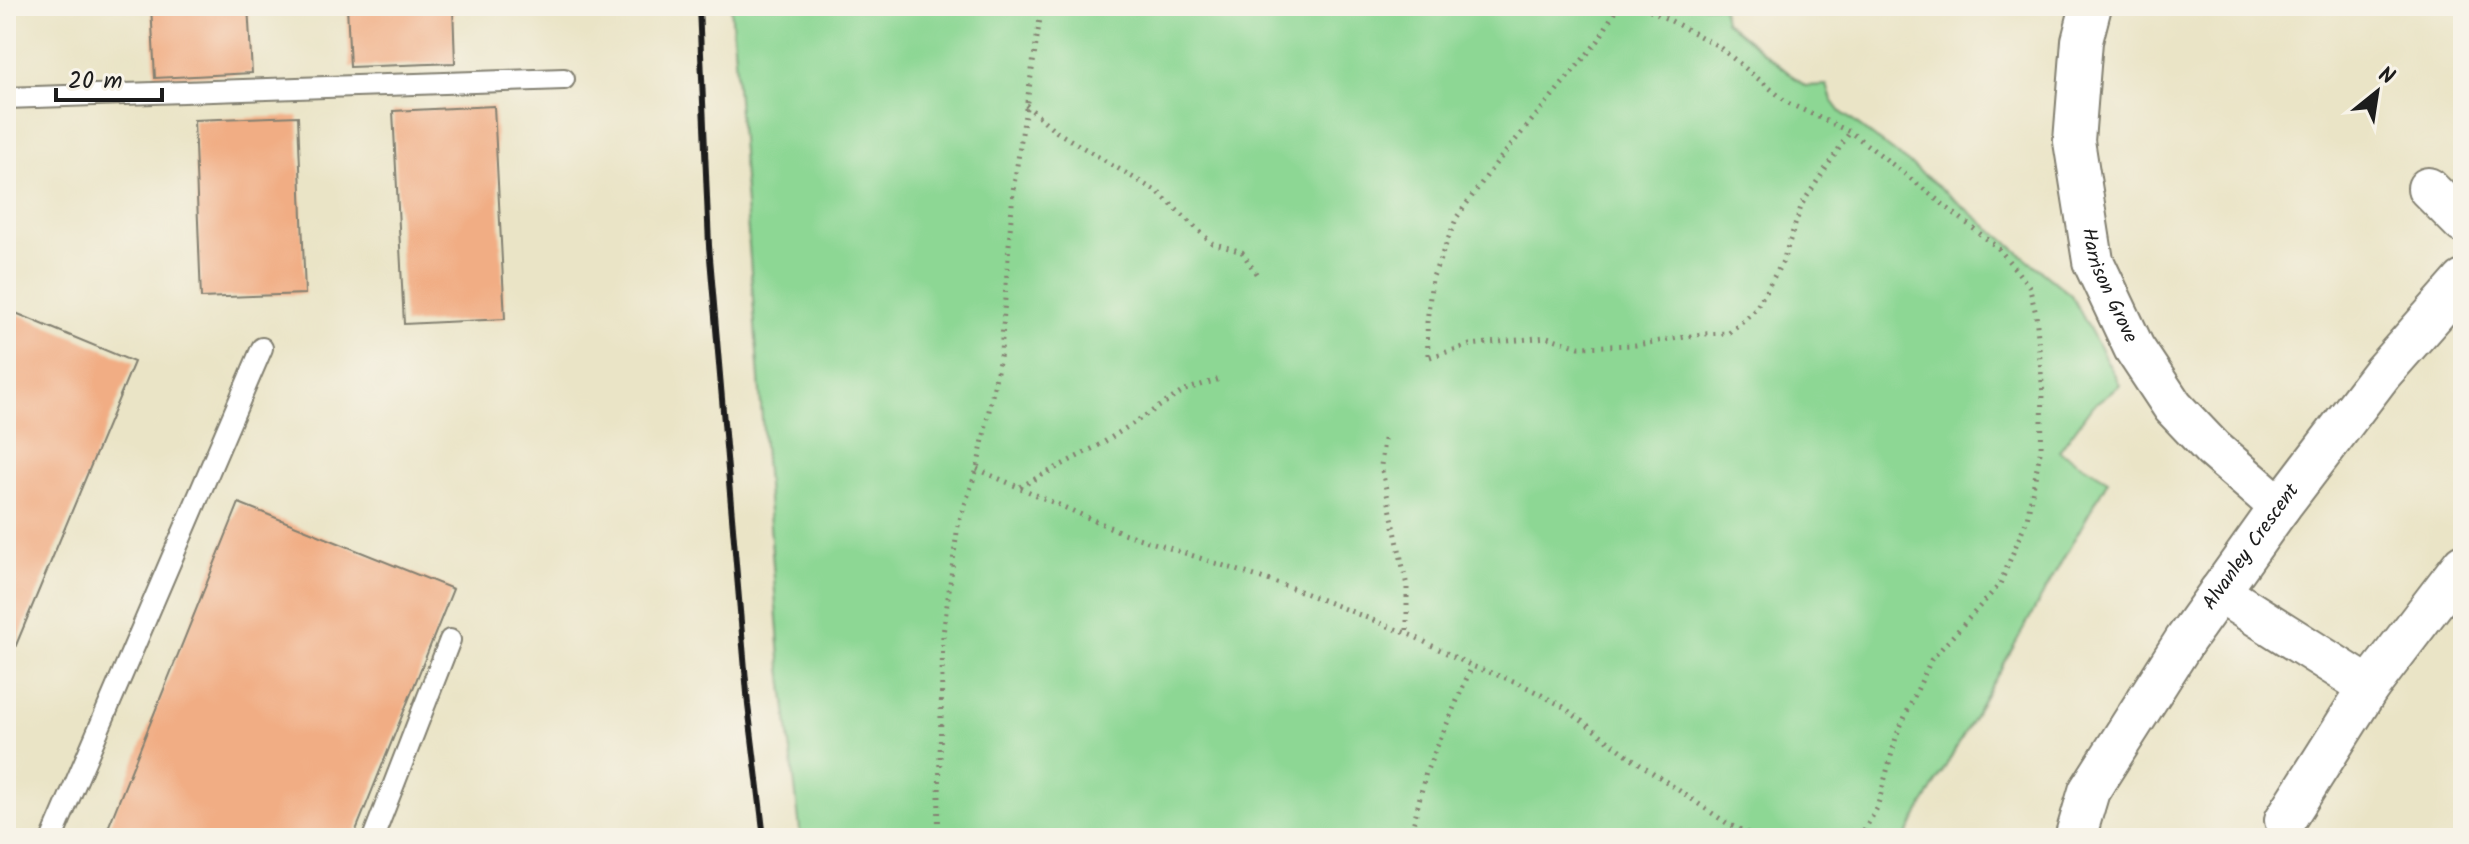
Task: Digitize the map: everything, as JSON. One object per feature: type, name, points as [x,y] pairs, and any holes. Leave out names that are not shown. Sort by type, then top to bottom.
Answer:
[{"type":"street","name":"Harrison Grove","points":[[2091,6],[2082,41],[2074,141],[2093,261],[2134,348],[2173,407],[2213,449],[2280,507]]},
{"type":"street","points":[[2428,188],[2463,223]]},
{"type":"street","name":"Alvanley Crescent","points":[[2075,838],[2089,791],[2185,640],[2280,507],[2382,373],[2463,281]]},
{"type":"street","points":[[2285,820],[2369,687],[2463,564]]},
{"type":"street","points":[[2219,592],[2369,687]]},
{"type":"lane","points":[[6,98],[564,79]]},
{"type":"lane","points":[[52,838],[262,348]]},
{"type":"lane","points":[[373,838],[450,640]]},
{"type":"path","points":[[938,838],[943,634],[958,525],[977,469],[1001,352],[1013,191],[1042,6]]},
{"type":"path","points":[[1618,6],[1598,41],[1493,167],[1457,217],[1432,279],[1427,322],[1429,356],[1470,345],[1547,337],[1579,347],[1636,345],[1729,333],[1755,310],[1783,261],[1802,204],[1850,132]]},
{"type":"path","points":[[1643,6],[1718,46],[1788,103],[1850,132],[1998,248],[2029,286],[2036,314],[2043,395],[2041,447],[2027,519],[2000,584],[1931,660],[1897,734],[1877,808],[1860,838]]},
{"type":"path","points":[[1026,105],[1057,132],[1159,193],[1212,243],[1242,252],[1259,278]]},
{"type":"path","points":[[1019,488],[1101,444],[1185,390],[1220,379]]},
{"type":"path","points":[[1384,439],[1381,466],[1407,586],[1407,633]]},
{"type":"path","points":[[977,469],[1123,533],[1292,588],[1407,633],[1472,666],[1519,683],[1562,706],[1728,824],[1759,838]]},
{"type":"path","points":[[1410,838],[1426,772],[1472,666]]},
{"type":"green space","points":[[731,6],[1722,6],[1725,21],[1805,86],[1827,85],[1832,100],[1841,112],[1936,184],[2071,295],[2120,385],[2092,406],[2059,451],[2108,480],[1905,838],[801,838],[780,659]]},
{"type":"building","points":[[151,6],[248,6],[252,73],[155,78]]},
{"type":"building","points":[[347,6],[453,6],[455,63],[350,67]]},
{"type":"building","points":[[494,106],[505,319],[404,324],[393,111]]},
{"type":"building","points":[[298,116],[305,294],[201,298],[194,120]]},
{"type":"building","points":[[6,309],[134,362],[9,662],[6,661]]},
{"type":"building","points":[[239,503],[453,589],[353,838],[104,838]]},
{"type":"railway","points":[[699,6],[709,246],[748,705],[764,838]]}]
